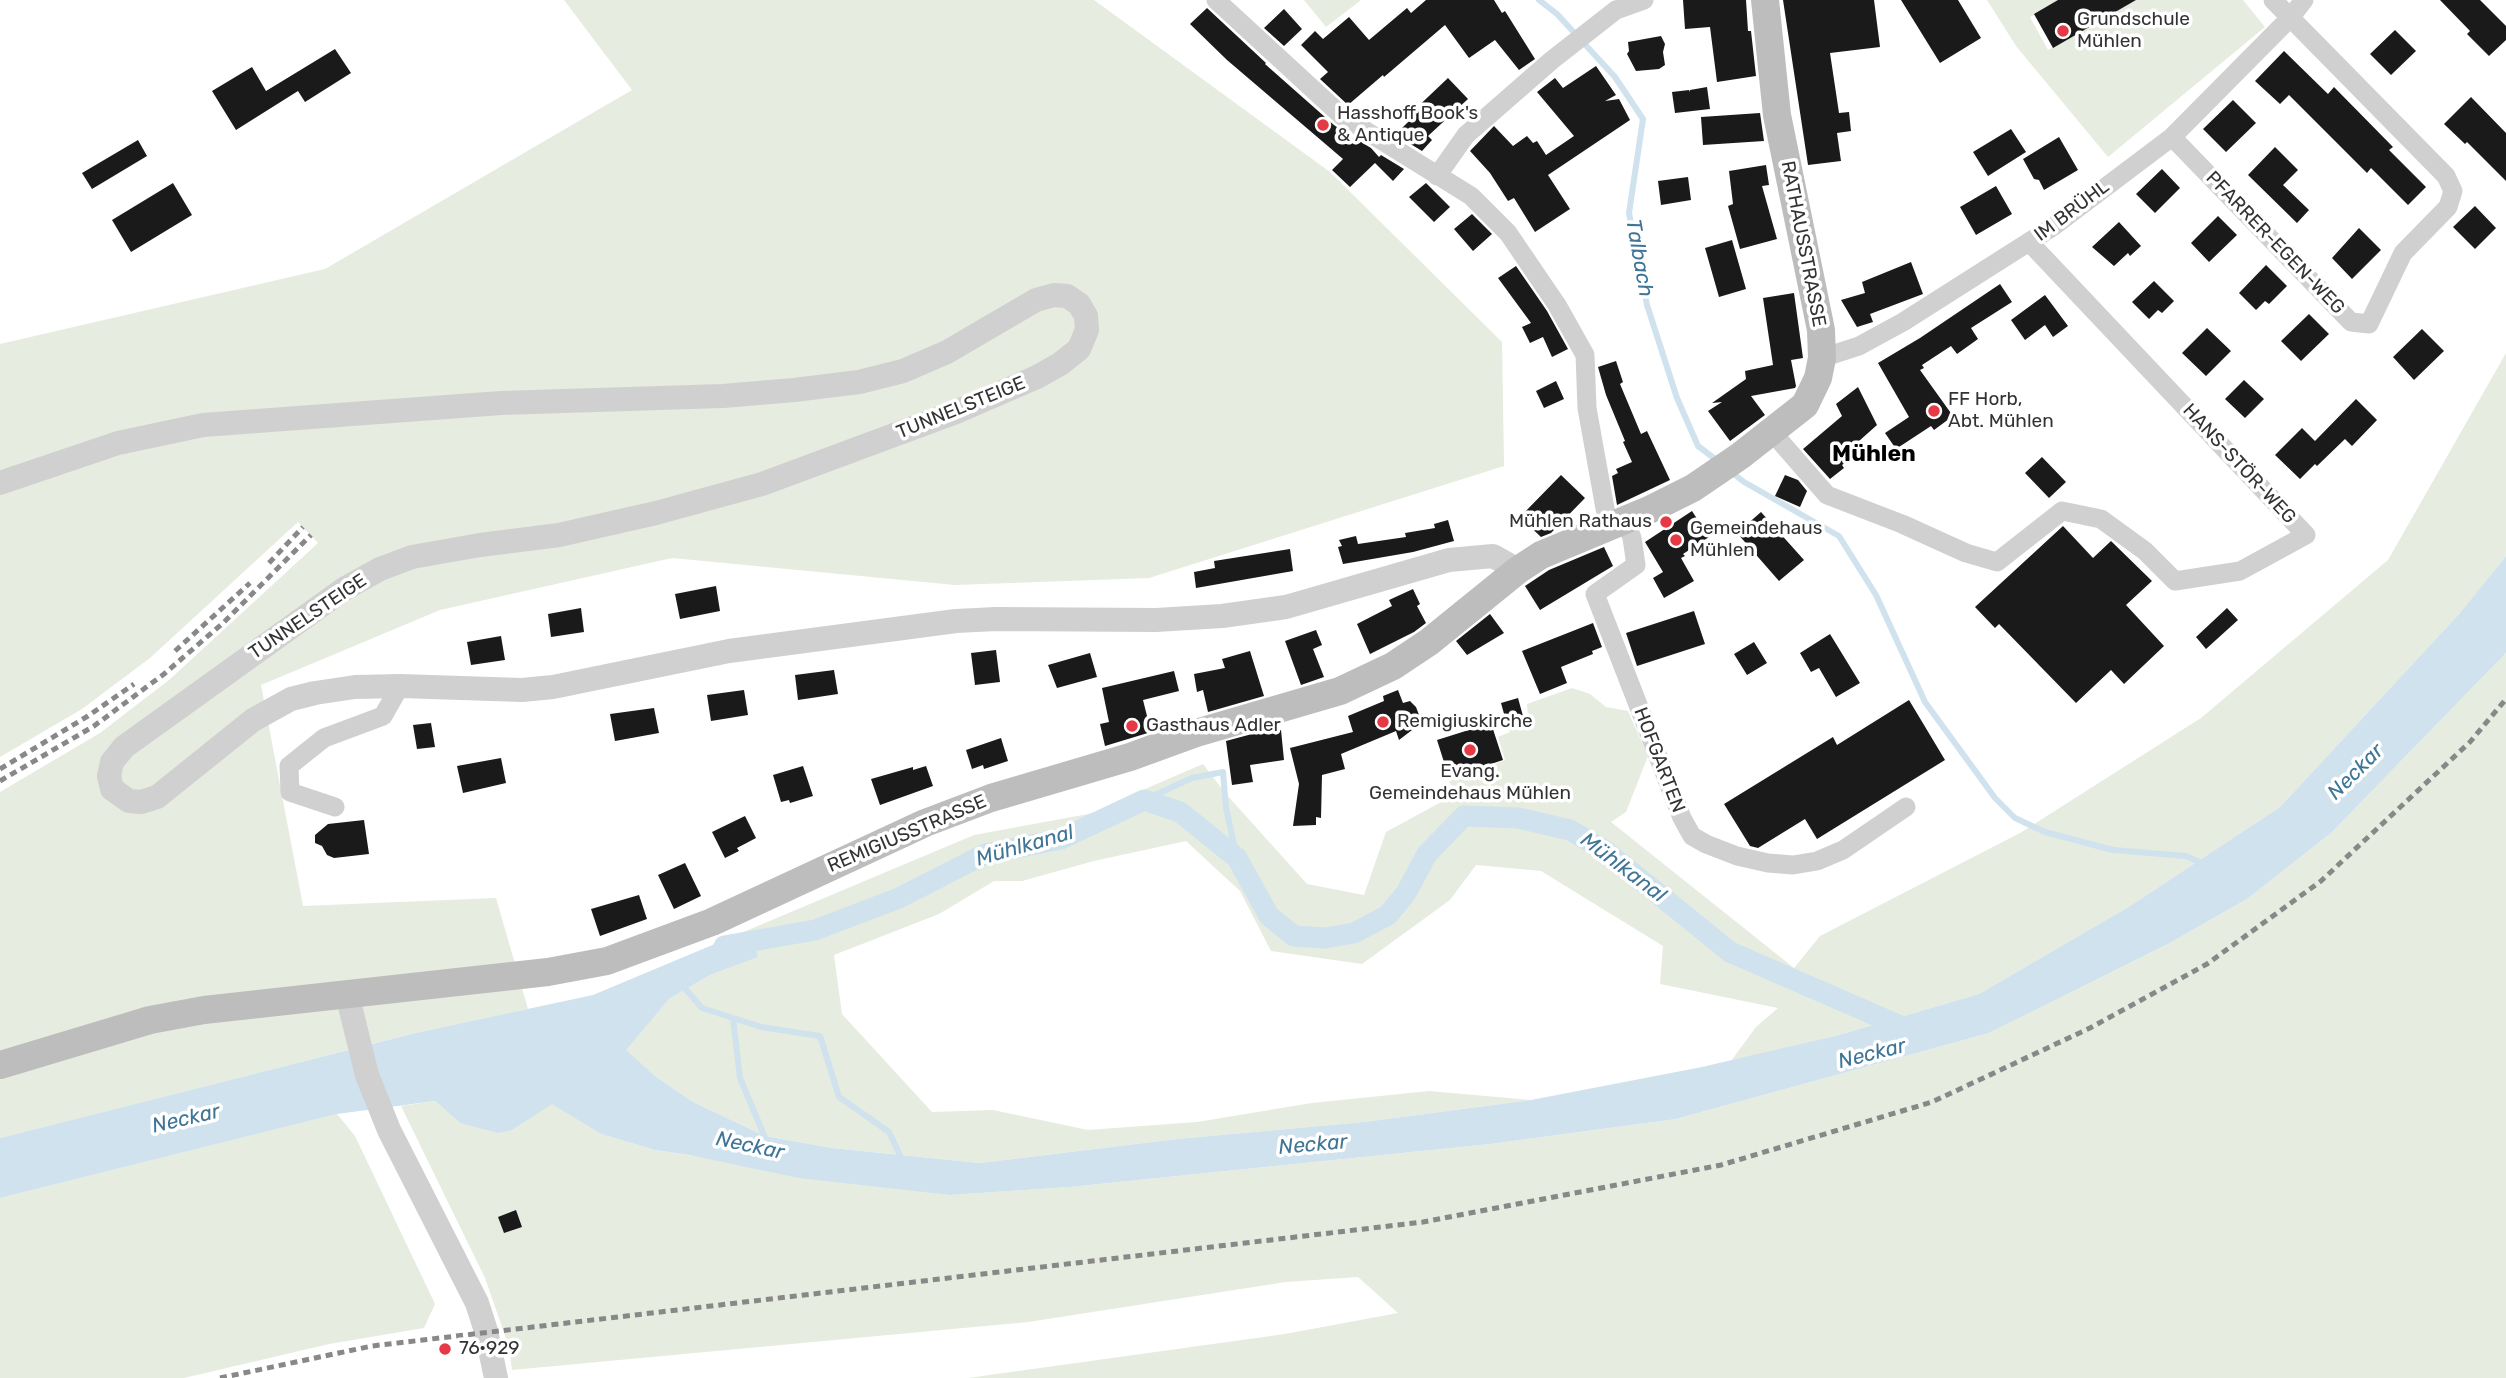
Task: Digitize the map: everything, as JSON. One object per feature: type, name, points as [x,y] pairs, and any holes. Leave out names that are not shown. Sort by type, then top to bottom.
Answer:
[{"type":"main road","name":"RATHAUSSTRASSE","points":[[1518,570],[1541,555],[1649,510],[1700,483],[1740,456],[1805,405],[1818,378],[1822,358],[1821,330],[1777,115],[1765,0]]},
{"type":"main road","name":"REMIGIUSSTRASSE","points":[[0,1065],[150,1020],[204,1010],[349,1005],[607,961],[712,922],[925,823],[991,798],[1340,691],[1393,666],[1429,642],[1518,570]]},
{"type":"street","points":[[1216,0],[1342,116],[1471,196],[1508,233],[1557,305],[1585,355],[1587,408],[1606,514],[1618,522]]},
{"type":"street","points":[[1437,176],[1466,135],[1567,48],[1616,10],[1644,0]]},
{"type":"street","points":[[2273,0],[2290,18]]},
{"type":"street","name":"IM BRÜHL","points":[[1822,358],[1859,346],[2030,243],[2172,137],[2290,18],[2304,0]]},
{"type":"street","name":"PFARRER-EGEN-WEG","points":[[2172,137],[2351,322],[2369,324],[2403,253],[2448,207],[2454,191],[2446,176],[2290,18]]},
{"type":"street","name":"HANS-STÖR-WEG","points":[[1772,432],[1827,495],[1902,524],[1966,553],[1997,562],[2062,511],[2101,519],[2145,551],[2175,581],[2240,571],[2306,535],[2030,243]]},
{"type":"street","name":"TUNNELSTEIGE","points":[[0,483],[118,443],[204,425],[500,402],[723,396],[859,382],[903,370],[947,352],[1036,300],[1054,295],[1067,296],[1079,304],[1086,316],[1087,330],[1079,349],[1037,377],[956,412],[749,488],[559,535],[412,557],[380,569],[344,589],[124,747],[112,762],[109,776],[112,789],[129,802],[141,802],[157,797],[253,720],[291,699],[335,689],[400,686],[522,690],[553,687],[729,652],[956,621],[1156,620],[1235,615],[1286,607],[1448,560],[1493,556],[1518,570]]},
{"type":"street","name":"HOFGARTEN","points":[[1618,522],[1632,538],[1636,565],[1595,594],[1682,818],[1692,836],[1737,856],[1793,865],[1817,861],[1843,850],[1906,807]]},
{"type":"street","points":[[335,807],[290,792],[289,766],[324,738],[383,716],[400,686]]},
{"type":"street","points":[[349,1005],[367,1076],[389,1130],[464,1275],[486,1331],[496,1378]]},
{"type":"shaded area","points":[[564,0],[1094,0],[1330,172],[1502,342],[1504,466],[1149,578],[955,585],[672,558],[440,610],[261,685],[303,906],[496,898],[528,1009],[420,1032],[0,1138],[0,792],[100,733],[169,680],[318,543],[298,522],[150,658],[82,709],[0,757],[0,344],[325,269],[632,90]]},
{"type":"shaded area","points":[[1304,0],[1361,0],[1326,27]]},
{"type":"shaded area","points":[[1987,0],[2061,0],[2030,17],[2048,50],[2136,0],[2243,0],[2265,27],[2108,157],[2016,46]]},
{"type":"shaded area","points":[[2506,353],[2506,556],[2459,614],[2280,807],[2130,906],[1979,994],[1835,1036],[1731,1061],[1756,1027],[1778,1008],[1660,984],[1663,946],[1541,871],[1476,865],[1450,900],[1362,964],[1271,951],[1240,891],[1186,841],[1094,861],[1022,881],[994,881],[939,914],[834,955],[842,1014],[932,1112],[993,1110],[1088,1130],[1197,1122],[1312,1103],[1429,1091],[1531,1100],[1364,1122],[1177,1139],[980,1163],[832,1148],[765,1136],[693,1102],[655,1076],[625,1050],[669,999],[710,975],[757,957],[753,941],[741,933],[974,835],[1099,812],[1203,764],[1226,794],[1307,884],[1364,895],[1386,832],[1456,794],[1449,781],[1505,760],[1498,737],[1510,732],[1508,722],[1528,717],[1527,704],[1572,688],[1590,694],[1606,707],[1628,711],[1648,756],[1626,812],[1611,822],[1794,968],[1820,936],[2020,833],[2201,718],[2388,560]]},
{"type":"shaded area","points":[[2506,653],[2506,1378],[968,1378],[1285,1334],[1398,1313],[1358,1277],[1286,1282],[1028,1322],[512,1370],[509,1347],[485,1278],[401,1106],[435,1101],[460,1123],[512,1130],[552,1103],[601,1134],[655,1150],[950,1195],[1070,1187],[1490,1144],[1676,1119],[1989,1033],[2168,944],[2247,899],[2331,833]]},
{"type":"shaded area","points":[[337,1114],[355,1136],[435,1304],[424,1328],[329,1344],[184,1378],[0,1378],[0,1198]]},
{"type":"water","name":"Neckar","points":[[2506,556],[2506,653],[2331,833],[2247,899],[2168,944],[1989,1033],[1676,1119],[1490,1144],[1070,1187],[950,1195],[799,1178],[655,1150],[601,1134],[552,1104],[512,1130],[498,1133],[460,1123],[435,1101],[337,1114],[0,1198],[0,1138],[420,1032],[593,995],[741,933],[753,941],[758,957],[710,975],[669,999],[626,1050],[655,1076],[693,1102],[765,1136],[832,1148],[980,1163],[1177,1139],[1364,1122],[1531,1100],[1702,1067],[1835,1036],[1979,994],[2130,906],[2280,807],[2459,614]]},
{"type":"building","points":[[1426,0],[1494,0],[1502,13],[1505,11],[1535,59],[1519,70],[1495,40],[1469,58],[1445,25],[1348,105],[1320,79],[1328,72],[1301,45],[1315,31],[1323,39],[1349,17],[1369,40],[1407,8],[1411,13]]},
{"type":"building","points":[[1683,0],[1746,0],[1756,76],[1717,82],[1710,27],[1685,29]]},
{"type":"building","points":[[1783,0],[1874,0],[1880,47],[1830,53],[1839,113],[1849,112],[1851,131],[1837,133],[1841,161],[1808,165]]},
{"type":"building","points":[[1901,0],[1958,0],[1981,38],[1940,63]]},
{"type":"building","name":"Grundschule Mühlen","points":[[2058,0],[2136,0],[2053,48],[2034,14]]},
{"type":"building","points":[[2440,0],[2480,0],[2506,26],[2506,40],[2489,56],[2467,34],[2470,31]]},
{"type":"building","points":[[1207,8],[1334,125],[1371,148],[1379,157],[1381,155],[1404,169],[1393,181],[1375,163],[1350,187],[1332,170],[1343,159],[1227,60],[1190,24]]},
{"type":"building","points":[[1284,9],[1302,29],[1284,46],[1264,28]]},
{"type":"building","points":[[2395,30],[2416,51],[2391,75],[2370,54]]},
{"type":"building","points":[[1661,36],[1665,44],[1665,65],[1659,69],[1636,71],[1627,54],[1628,42]]},
{"type":"building","points":[[335,49],[351,73],[305,102],[298,91],[236,130],[212,91],[252,67],[266,91]]},
{"type":"building","points":[[2284,51],[2328,94],[2334,87],[2393,147],[2389,150],[2426,187],[2408,205],[2371,168],[2367,173],[2289,95],[2280,104],[2255,81]]},
{"type":"building","points":[[1596,66],[1616,95],[1605,101],[1619,99],[1630,120],[1548,175],[1570,209],[1535,232],[1514,198],[1508,201],[1490,173],[1470,151],[1494,126],[1513,146],[1527,136],[1533,143],[1537,141],[1546,155],[1574,136],[1537,92],[1555,78],[1563,88]]},
{"type":"building","points":[[1448,78],[1468,99],[1428,136],[1432,140],[1422,151],[1399,137],[1404,132],[1401,129],[1413,117],[1410,114]]},
{"type":"building","points":[[1707,87],[1710,109],[1675,113],[1672,92],[1690,92]]},
{"type":"building","points":[[2471,97],[2506,133],[2506,181],[2467,142],[2465,144],[2444,124]]},
{"type":"building","points":[[2233,100],[2256,123],[2226,152],[2203,129]]},
{"type":"building","points":[[1760,113],[1764,141],[1703,145],[1701,117]]},
{"type":"building","points":[[2011,129],[2026,152],[1988,176],[1973,152]]},
{"type":"building","points":[[2059,137],[2078,170],[2044,190],[2039,180],[2034,179],[2023,159]]},
{"type":"building","points":[[138,140],[147,156],[92,189],[82,173]]},
{"type":"building","points":[[2275,147],[2298,170],[2283,185],[2309,210],[2297,223],[2248,175]]},
{"type":"building","points":[[1766,165],[1769,185],[1762,186],[1777,239],[1740,249],[1728,206],[1733,204],[1729,171]]},
{"type":"building","points":[[2162,169],[2180,188],[2155,213],[2136,194]]},
{"type":"building","points":[[1688,177],[1691,200],[1661,205],[1658,181]]},
{"type":"building","points":[[173,183],[192,215],[131,252],[112,220]]},
{"type":"building","points":[[1426,183],[1450,207],[1434,222],[1409,197]]},
{"type":"building","points":[[1996,186],[2012,214],[1976,235],[1960,207]]},
{"type":"building","points":[[2475,206],[2496,228],[2475,249],[2453,227]]},
{"type":"building","points":[[1472,214],[1492,234],[1473,251],[1454,229]]},
{"type":"building","points":[[2218,216],[2237,235],[2209,262],[2191,243]]},
{"type":"building","points":[[2119,222],[2141,246],[2130,256],[2128,253],[2114,266],[2092,247]]},
{"type":"building","points":[[2359,228],[2381,250],[2352,279],[2332,258]]},
{"type":"building","points":[[1732,240],[1746,289],[1719,297],[1705,248]]},
{"type":"building","points":[[1911,262],[1923,294],[1870,314],[1873,322],[1857,327],[1841,300],[1865,293],[1862,282]]},
{"type":"building","points":[[2266,265],[2287,286],[2269,304],[2265,301],[2256,310],[2239,293]]},
{"type":"building","points":[[1516,266],[1547,311],[1568,349],[1552,357],[1543,337],[1530,343],[1522,327],[1531,323],[1498,278]]},
{"type":"building","points":[[2154,281],[2174,301],[2162,313],[2158,310],[2149,319],[2132,302]]},
{"type":"building","points":[[2000,284],[2012,302],[1971,328],[1978,339],[1957,354],[1951,346],[1922,365],[1924,368],[1920,370],[1953,416],[1934,430],[1931,426],[1896,449],[1885,433],[1909,417],[1878,363]]},
{"type":"building","points":[[1794,293],[1803,358],[1791,360],[1796,386],[1751,396],[1765,415],[1730,441],[1708,411],[1722,402],[1712,403],[1746,379],[1745,371],[1773,365],[1763,298]]},
{"type":"building","points":[[2045,295],[2068,326],[2053,337],[2045,325],[2025,340],[2011,320]]},
{"type":"building","points":[[2309,314],[2329,334],[2301,361],[2281,341]]},
{"type":"building","points":[[2207,328],[2231,351],[2206,376],[2182,353]]},
{"type":"building","points":[[2422,329],[2444,351],[2414,380],[2393,357]]},
{"type":"building","points":[[1616,361],[1623,382],[1620,384],[1641,434],[1647,431],[1670,480],[1617,505],[1612,476],[1618,473],[1616,469],[1632,462],[1598,367]]},
{"type":"building","points":[[2244,380],[2264,399],[2245,418],[2225,399]]},
{"type":"building","points":[[1556,381],[1564,399],[1544,408],[1536,391]]},
{"type":"building","points":[[1858,387],[1877,425],[1849,450],[1851,454],[1848,456],[1849,460],[1842,465],[1844,468],[1830,479],[1803,449],[1842,416],[1836,404]]},
{"type":"building","points":[[2356,399],[2377,420],[2352,446],[2345,439],[2300,479],[2275,455],[2302,428],[2315,441]]},
{"type":"building","points":[[2042,457],[2066,482],[2049,498],[2025,473]]},
{"type":"building","points":[[1561,475],[1585,498],[1551,533],[1541,537],[1520,517]]},
{"type":"building","points":[[1785,475],[1798,480],[1807,491],[1800,507],[1775,496]]},
{"type":"building","name":"Gemeindehaus Mühlen","points":[[1692,511],[1709,537],[1681,558],[1694,581],[1664,598],[1653,578],[1663,572],[1645,542]]},
{"type":"building","points":[[1761,512],[1804,560],[1779,581],[1737,533]]},
{"type":"building","points":[[1448,520],[1454,541],[1413,552],[1343,564],[1338,547],[1342,546],[1339,540],[1356,536],[1358,544],[1406,537],[1405,533],[1435,528],[1434,524]]},
{"type":"building","points":[[2063,526],[2093,558],[2111,541],[2152,581],[2126,605],[2164,646],[2124,684],[2111,670],[2076,703],[1999,624],[1995,628],[1975,607]]},
{"type":"building","points":[[1604,547],[1613,566],[1540,610],[1525,586],[1549,570]]},
{"type":"building","points":[[1290,549],[1293,571],[1196,588],[1194,572],[1215,568],[1214,561]]},
{"type":"building","points":[[716,586],[720,611],[680,619],[675,594]]},
{"type":"building","points":[[1413,589],[1420,604],[1417,606],[1426,623],[1370,654],[1357,624],[1392,606],[1389,600]]},
{"type":"building","points":[[581,608],[584,632],[551,637],[548,614]]},
{"type":"building","points":[[2227,608],[2238,620],[2206,649],[2196,637]]},
{"type":"building","points":[[1694,611],[1705,644],[1637,666],[1626,633]]},
{"type":"building","points":[[1490,614],[1504,633],[1467,655],[1456,641]]},
{"type":"building","points":[[1593,623],[1602,647],[1592,651],[1593,654],[1561,667],[1567,683],[1540,694],[1522,651]]},
{"type":"building","points":[[1316,630],[1322,645],[1313,649],[1324,677],[1301,685],[1285,641]]},
{"type":"building","points":[[1830,634],[1860,683],[1836,697],[1819,668],[1811,672],[1800,653]]},
{"type":"building","points":[[501,636],[505,660],[471,665],[467,642]]},
{"type":"building","points":[[1754,642],[1767,663],[1747,675],[1734,654]]},
{"type":"building","points":[[996,650],[1000,682],[975,685],[971,653]]},
{"type":"building","points":[[1250,651],[1264,696],[1208,712],[1203,690],[1197,692],[1194,674],[1225,668],[1222,659]]},
{"type":"building","points":[[1090,653],[1097,677],[1057,688],[1048,665]]},
{"type":"building","points":[[834,670],[838,694],[798,700],[795,675]]},
{"type":"building","points":[[1174,671],[1179,691],[1143,700],[1151,732],[1105,746],[1100,724],[1109,722],[1102,688]]},
{"type":"building","points":[[744,690],[748,715],[711,721],[707,695]]},
{"type":"building","points":[[1398,690],[1403,703],[1410,701],[1416,707],[1419,715],[1416,727],[1399,740],[1396,731],[1341,754],[1345,769],[1322,775],[1321,818],[1316,817],[1316,825],[1293,826],[1299,784],[1290,748],[1353,732],[1348,716],[1384,701],[1383,696]]},
{"type":"building","points":[[1518,698],[1523,716],[1506,721],[1501,703]]},
{"type":"building","points":[[1909,700],[1945,760],[1817,839],[1805,819],[1758,848],[1750,846],[1724,804],[1833,737],[1837,745]]},
{"type":"building","points":[[654,708],[659,733],[615,741],[610,714]]},
{"type":"building","points":[[431,723],[435,747],[417,749],[413,725]]},
{"type":"building","name":"Evang. Gemeindehaus Mühlen","points":[[1491,723],[1503,760],[1449,778],[1437,740]]},
{"type":"building","points":[[1281,730],[1284,760],[1250,765],[1253,782],[1232,785],[1226,741]]},
{"type":"building","points":[[1001,738],[1008,761],[984,769],[983,765],[972,769],[966,750]]},
{"type":"building","points":[[501,758],[506,783],[463,793],[457,766]]},
{"type":"building","points":[[803,766],[813,796],[790,803],[789,800],[781,802],[773,775]]},
{"type":"building","points":[[926,766],[933,786],[880,805],[871,779]]},
{"type":"building","points":[[745,816],[756,838],[725,858],[712,832]]},
{"type":"building","points":[[364,820],[369,854],[334,858],[315,843],[315,835],[328,824]]},
{"type":"building","points":[[685,863],[701,896],[674,909],[658,875]]},
{"type":"building","points":[[639,895],[647,919],[600,936],[591,909]]},
{"type":"building","points":[[516,1210],[522,1227],[504,1233],[498,1217]]},
{"type":"waterway","name":"Talbach","points":[[1539,0],[1557,14],[1615,77],[1643,119],[1629,213],[1647,305],[1677,398],[1698,446],[1719,462]]},
{"type":"waterway","points":[[1730,471],[1744,482],[1839,536],[1876,595],[1925,702],[1995,798],[2015,818],[2045,832],[2113,850],[2186,856],[2204,864]]},
{"type":"waterway","points":[[1144,800],[1192,778],[1223,772],[1226,808],[1237,858]]},
{"type":"waterway","name":"Mühlkanal","points":[[724,946],[815,930],[899,898],[985,854],[1061,839],[1144,800],[1180,812],[1237,858],[1269,916],[1294,936],[1325,938],[1354,933],[1388,915],[1406,893],[1427,854],[1464,816],[1518,818],[1570,830],[1604,850],[1730,952],[1914,1032]]},
{"type":"waterway","points":[[681,984],[702,1008],[761,1027],[820,1036],[839,1097],[889,1132],[903,1162]]},
{"type":"waterway","name":"Neckar","points":[[733,1018],[740,1078],[766,1140]]},
{"type":"railway","points":[[269,563],[303,527]]},
{"type":"railway","points":[[0,781],[94,726],[164,674],[223,623],[311,535]]},
{"type":"railway","points":[[175,651],[250,583]]},
{"type":"railway","points":[[0,769],[88,716],[134,684]]},
{"type":"railway","points":[[220,1378],[372,1346],[1423,1222],[1721,1165],[1932,1102],[2090,1028],[2207,964],[2321,881],[2470,742],[2506,699]]},
{"type":"place","name":"Grundschule Mühlen","points":[[2063,31]]},
{"type":"place","name":"Hasshoff Book's & Antique","points":[[1323,125]]},
{"type":"place","name":"FF Horb, Abt. Mühlen","points":[[1934,411]]},
{"type":"place","name":"Mühlen Rathaus","points":[[1666,522]]},
{"type":"place","name":"Gemeindehaus Mühlen","points":[[1676,540]]},
{"type":"place","name":"Remigiuskirche","points":[[1383,722]]},
{"type":"place","name":"Gasthaus Adler","points":[[1132,726]]},
{"type":"place","name":"Evang. Gemeindehaus Mühlen","points":[[1470,750]]},
{"type":"place","name":"76·929","points":[[445,1349]]},
{"type":"district","name":"Mühlen","points":[[1874,454]]}]
